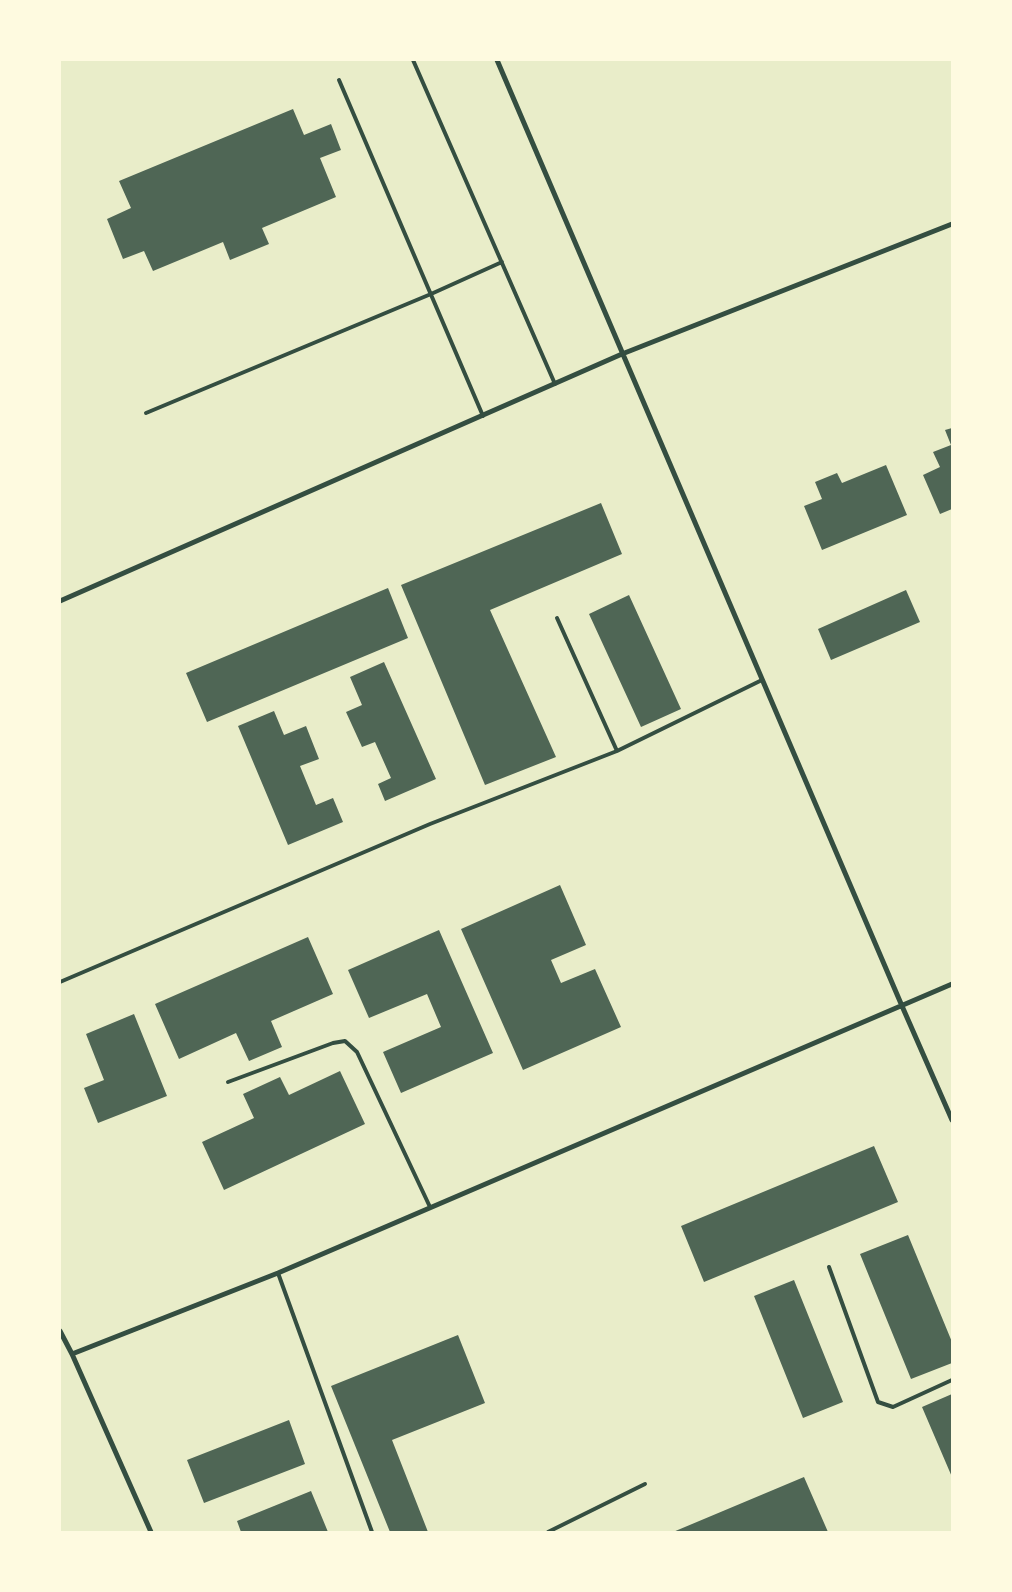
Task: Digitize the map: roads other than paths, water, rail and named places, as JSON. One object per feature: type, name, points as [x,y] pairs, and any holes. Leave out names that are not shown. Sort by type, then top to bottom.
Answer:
[{"type":"street","points":[[497,60],[952,1120]]},
{"type":"street","points":[[60,601],[622,354],[952,224]]},
{"type":"street","points":[[72,1354],[278,1273],[952,984]]},
{"type":"street","points":[[60,1331],[151,1532]]},
{"type":"lane","points":[[413,60],[555,384]]},
{"type":"lane","points":[[339,80],[483,416]]},
{"type":"lane","points":[[146,413],[431,294],[502,262]]},
{"type":"lane","points":[[557,618],[617,751]]},
{"type":"lane","points":[[60,982],[430,824],[617,751],[762,680]]},
{"type":"lane","points":[[228,1082],[333,1043],[345,1041],[357,1052],[430,1207]]},
{"type":"lane","points":[[830,1268],[878,1402],[893,1407],[952,1380]]},
{"type":"lane","points":[[278,1273],[372,1532]]},
{"type":"lane","points":[[548,1532],[645,1484]]}]
